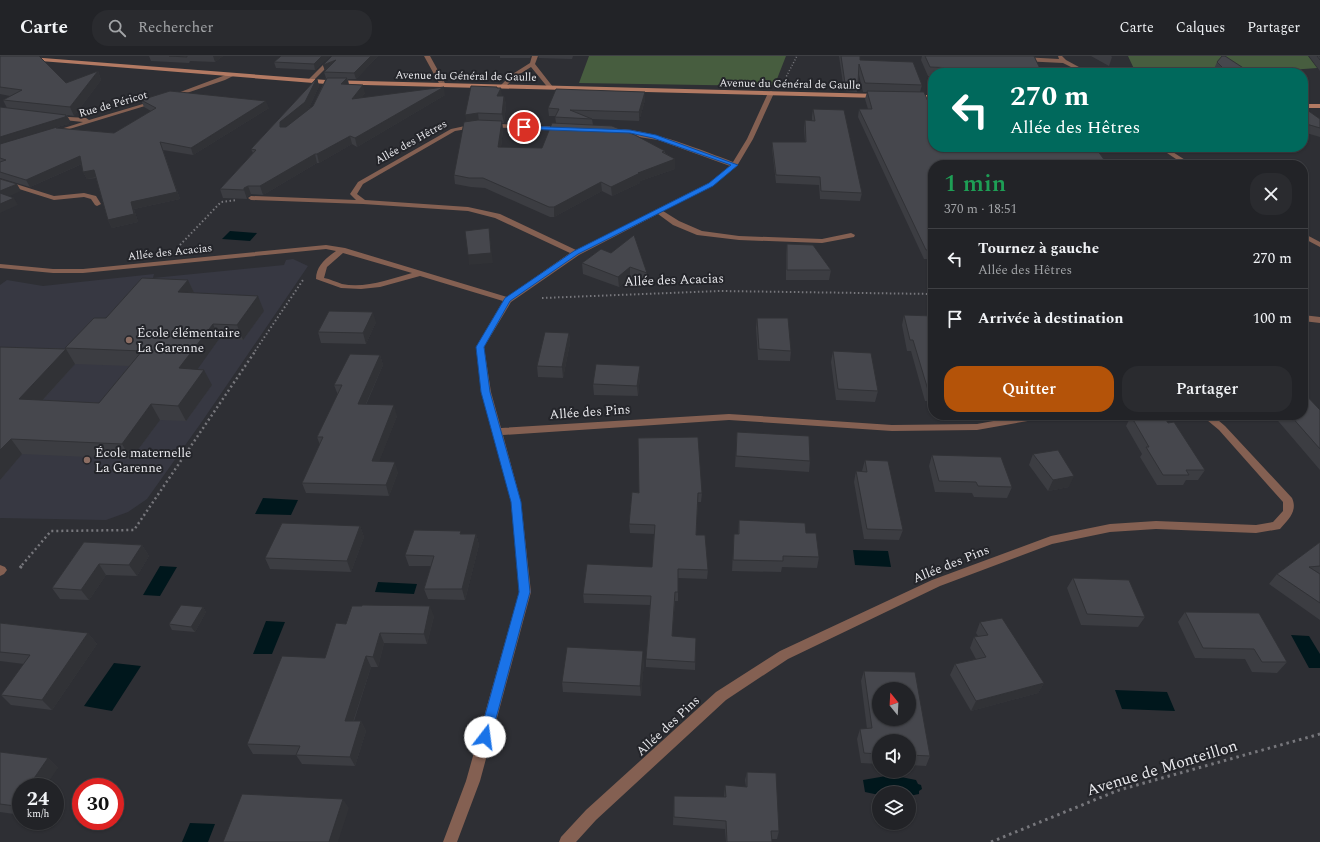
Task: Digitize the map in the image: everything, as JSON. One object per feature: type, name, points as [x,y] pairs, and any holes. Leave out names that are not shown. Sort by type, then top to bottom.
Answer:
[{"type":"main road","name":"Avenue du Général de Gaulle","points":[[24,58],[310,81],[325,85],[443,85],[887,96]]},
{"type":"main road","points":[[910,97],[928,97]]},
{"type":"main road","points":[[1308,106],[1320,106]]},
{"type":"street","points":[[310,81],[335,56]]},
{"type":"street","points":[[427,56],[443,85]]},
{"type":"street","points":[[502,87],[513,76],[532,64],[535,56]]},
{"type":"street","points":[[1059,56],[1064,61],[1077,68]]},
{"type":"street","points":[[1016,59],[1064,61]]},
{"type":"street","points":[[1064,61],[1068,68]]},
{"type":"street","points":[[532,64],[551,88]]},
{"type":"street","name":"Rue de Péricot","points":[[45,135],[90,120],[126,111],[224,79],[231,75]]},
{"type":"street","points":[[450,842],[473,781],[524,592],[516,502],[486,392],[480,347],[508,300],[576,253],[711,184],[735,165],[750,139],[771,93]]},
{"type":"street","points":[[45,116],[90,120]]},
{"type":"street","name":"Allée des Hêtres","points":[[362,202],[353,194],[360,183],[453,130],[479,125],[574,129]]},
{"type":"street","points":[[606,130],[654,136],[735,165]]},
{"type":"street","points":[[1169,152],[1182,160]]},
{"type":"street","points":[[0,181],[54,198],[84,195],[94,197],[97,204]]},
{"type":"street","points":[[251,198],[362,202],[468,209],[497,216],[576,253]]},
{"type":"street","points":[[658,211],[676,223],[700,233],[739,238],[822,241],[851,235]]},
{"type":"street","points":[[1308,238],[1320,245]]},
{"type":"street","name":"Allée des Acacias","points":[[0,266],[52,271],[83,271],[326,247],[342,250],[508,300]]},
{"type":"street","name":"Allée des Acacias","points":[[342,250],[326,262],[320,273],[320,279],[341,286],[356,287],[368,286],[420,274]]},
{"type":"street","points":[[1308,319],[1320,320]]},
{"type":"street","name":"Allée des Pins","points":[[496,432],[729,417],[892,428],[977,427],[1017,420]]},
{"type":"street","name":"Allée des Pins","points":[[566,842],[591,816],[721,696],[784,655],[936,583],[1051,540],[1110,528],[1156,525],[1256,529],[1276,526],[1288,512],[1288,500],[1222,428],[1212,420]]},
{"type":"path","points":[[162,264],[221,202],[251,198]]},
{"type":"path","points":[[0,570],[17,572],[50,531],[134,530],[303,280]]},
{"type":"path","name":"Allée des Acacias","points":[[508,300],[720,292],[928,294]]},
{"type":"path","name":"Avenue de Monteillon","points":[[991,842],[1119,790],[1320,734]]},
{"type":"shaded area","name":"École élémentaire La Garenne","points":[[293,259],[308,266],[147,499],[128,512],[106,520],[0,518],[0,285],[7,280],[43,286],[154,274],[153,278],[284,265],[286,260]]},
{"type":"green space","points":[[589,56],[786,56],[775,84],[765,86],[579,83]]},
{"type":"green space","points":[[1128,56],[1308,56],[1317,68],[1308,69],[1134,68]]},
{"type":"water","points":[[230,231],[257,233],[250,241],[222,239]]},
{"type":"water","points":[[263,498],[298,500],[291,515],[255,514]]},
{"type":"water","points":[[853,550],[888,551],[891,567],[855,565]]},
{"type":"water","points":[[160,566],[177,567],[160,596],[143,595]]},
{"type":"water","points":[[378,582],[417,584],[414,594],[375,592]]},
{"type":"water","points":[[266,621],[285,622],[272,654],[253,654]]},
{"type":"water","points":[[1291,635],[1309,636],[1320,654],[1320,668],[1309,668]]},
{"type":"water","points":[[114,663],[141,666],[112,711],[84,706]]},
{"type":"water","points":[[1115,690],[1167,692],[1175,711],[1122,709]]},
{"type":"water","points":[[874,778],[906,778],[916,780],[918,784],[921,785],[922,789],[919,791],[919,794],[916,795],[916,786],[872,786],[872,794],[865,792],[863,780]]},
{"type":"water","points":[[190,823],[215,824],[208,842],[182,842]]},
{"type":"building","points":[[0,56],[39,56],[66,83],[98,71],[70,107],[3,100],[22,90],[0,87]]},
{"type":"building","points":[[281,56],[322,56],[314,64],[274,62]]},
{"type":"building","points":[[332,56],[371,56],[354,73],[324,72],[336,60],[323,65]]},
{"type":"building","points":[[841,56],[860,56],[860,60],[913,62],[922,85],[865,83],[859,64],[858,83],[845,83]]},
{"type":"building","points":[[925,56],[1034,56],[1040,68],[955,68],[930,67]]},
{"type":"building","points":[[1222,56],[1225,56],[1243,68],[1223,68],[1217,62]]},
{"type":"building","points":[[317,78],[305,102],[280,122],[280,127],[286,127],[313,106],[327,78],[347,78],[341,84],[363,85],[352,99],[444,87],[355,138],[350,136],[315,154],[260,186],[248,186],[244,188],[244,190],[220,189],[256,150],[251,149]]},
{"type":"building","points":[[471,86],[501,88],[497,96],[504,96],[502,114],[478,113],[465,115]]},
{"type":"building","points":[[556,89],[645,92],[639,112],[570,110],[592,119],[555,117],[559,109],[548,108]]},
{"type":"building","points":[[170,91],[266,101],[191,148],[160,142],[177,192],[131,202],[134,214],[108,220],[94,170],[83,172],[80,156],[26,180],[0,172],[0,162],[6,160],[0,158],[0,144],[57,127],[56,128],[114,133],[156,108],[141,100]]},
{"type":"building","points":[[867,91],[924,92],[928,102],[928,152],[1099,152],[1104,160],[928,160],[928,250],[926,250],[859,109],[872,109]]},
{"type":"building","points":[[0,107],[66,115],[65,117],[0,137]]},
{"type":"building","points":[[813,109],[844,110],[862,193],[821,191],[820,177],[776,175],[772,142],[806,142],[805,120],[815,121]]},
{"type":"building","points":[[1308,111],[1320,119],[1320,128],[1308,124]]},
{"type":"building","points":[[478,120],[502,121],[498,147],[542,148],[552,123],[612,126],[635,135],[665,151],[662,152],[675,159],[638,173],[640,173],[611,187],[601,182],[554,207],[549,207],[483,178],[469,178],[454,175],[464,122]]},
{"type":"building","points":[[0,179],[17,184],[0,191]]},
{"type":"building","points":[[0,193],[14,198],[0,204]]},
{"type":"building","points":[[489,228],[491,253],[468,255],[465,231]]},
{"type":"building","points":[[634,235],[647,273],[630,267],[618,277],[582,263],[601,249],[611,253]]},
{"type":"building","points":[[787,244],[813,245],[831,270],[787,270]]},
{"type":"building","points":[[142,278],[188,280],[178,292],[258,296],[237,325],[213,324],[179,368],[204,370],[178,406],[151,404],[122,444],[11,439],[0,450],[0,347],[66,349],[19,399],[99,403],[142,351],[65,348],[94,318],[106,318]]},
{"type":"building","points":[[329,311],[373,312],[363,333],[318,332]]},
{"type":"building","points":[[904,315],[928,316],[928,390],[913,340],[910,340]]},
{"type":"building","points":[[757,318],[788,318],[791,351],[759,349]]},
{"type":"building","points":[[545,332],[569,333],[562,367],[537,366]]},
{"type":"building","points":[[833,351],[871,353],[878,391],[838,389]]},
{"type":"building","points":[[350,354],[380,355],[358,404],[394,405],[372,461],[395,462],[386,485],[302,483],[323,437],[317,437],[342,385],[334,385]]},
{"type":"building","points":[[596,364],[640,366],[637,386],[593,384]]},
{"type":"building","points":[[1308,397],[1320,410],[1320,449],[1294,420],[1308,420]]},
{"type":"building","points":[[1133,420],[1166,420],[1168,423],[1174,422],[1205,470],[1186,470],[1189,475],[1163,475],[1146,447],[1149,447]]},
{"type":"building","points":[[737,432],[809,436],[810,461],[736,456]]},
{"type":"building","points":[[698,437],[702,493],[698,493],[696,535],[705,535],[708,570],[678,569],[678,592],[675,592],[672,636],[696,638],[695,662],[646,659],[651,596],[583,594],[587,564],[652,567],[655,525],[629,524],[632,492],[639,493],[638,438]]},
{"type":"building","points":[[1058,450],[1074,476],[1053,480],[1033,454]]},
{"type":"building","points":[[932,455],[1001,457],[1012,487],[978,486],[976,482],[939,481]]},
{"type":"building","points":[[865,460],[888,461],[903,530],[867,529],[856,471],[867,472]]},
{"type":"building","points":[[739,520],[805,523],[806,533],[816,533],[819,557],[783,556],[783,561],[733,560],[734,534],[739,534]]},
{"type":"building","points":[[282,523],[360,526],[347,561],[265,558]]},
{"type":"building","points":[[414,530],[461,531],[460,534],[476,534],[462,589],[424,589],[434,556],[405,555]]},
{"type":"building","points":[[84,542],[142,545],[129,565],[99,564],[81,590],[52,588]]},
{"type":"building","points":[[1320,542],[1320,566],[1309,567],[1320,574],[1320,603],[1277,574]]},
{"type":"building","points":[[1073,578],[1129,580],[1145,617],[1087,614]]},
{"type":"building","points":[[181,605],[203,607],[191,627],[169,624]]},
{"type":"building","points":[[352,606],[430,606],[424,634],[380,633],[373,657],[366,656],[345,721],[361,721],[350,757],[296,755],[300,746],[247,744],[282,656],[325,658],[336,623],[346,624]]},
{"type":"building","points":[[1185,612],[1259,613],[1287,662],[1262,662],[1254,649],[1203,648]]},
{"type":"building","points":[[1002,618],[1044,683],[976,701],[955,664],[986,657],[974,637],[988,635],[980,622]]},
{"type":"building","points":[[0,623],[88,633],[42,700],[1,695],[30,655],[0,652]]},
{"type":"building","points":[[567,647],[643,651],[640,686],[562,682]]},
{"type":"building","points":[[864,671],[915,672],[930,756],[916,755],[916,734],[872,734],[872,754],[864,753],[860,729],[872,728]]},
{"type":"building","points":[[0,752],[48,758],[34,778],[12,778],[12,806],[0,804]]},
{"type":"building","points":[[747,772],[776,773],[779,831],[771,831],[772,842],[727,842],[726,821],[674,817],[674,796],[726,797],[725,785],[747,787]]},
{"type":"building","points":[[242,794],[343,799],[329,842],[223,842]]},
{"type":"place","name":"École élémentaire La Garenne","points":[[129,340]]},
{"type":"place","name":"École maternelle La Garenne","points":[[87,460]]},
{"type":"route","points":[[485,737],[524,592],[516,502],[486,392],[480,347],[508,300],[576,253],[711,184],[735,165],[654,136],[630,132],[524,127]]}]
